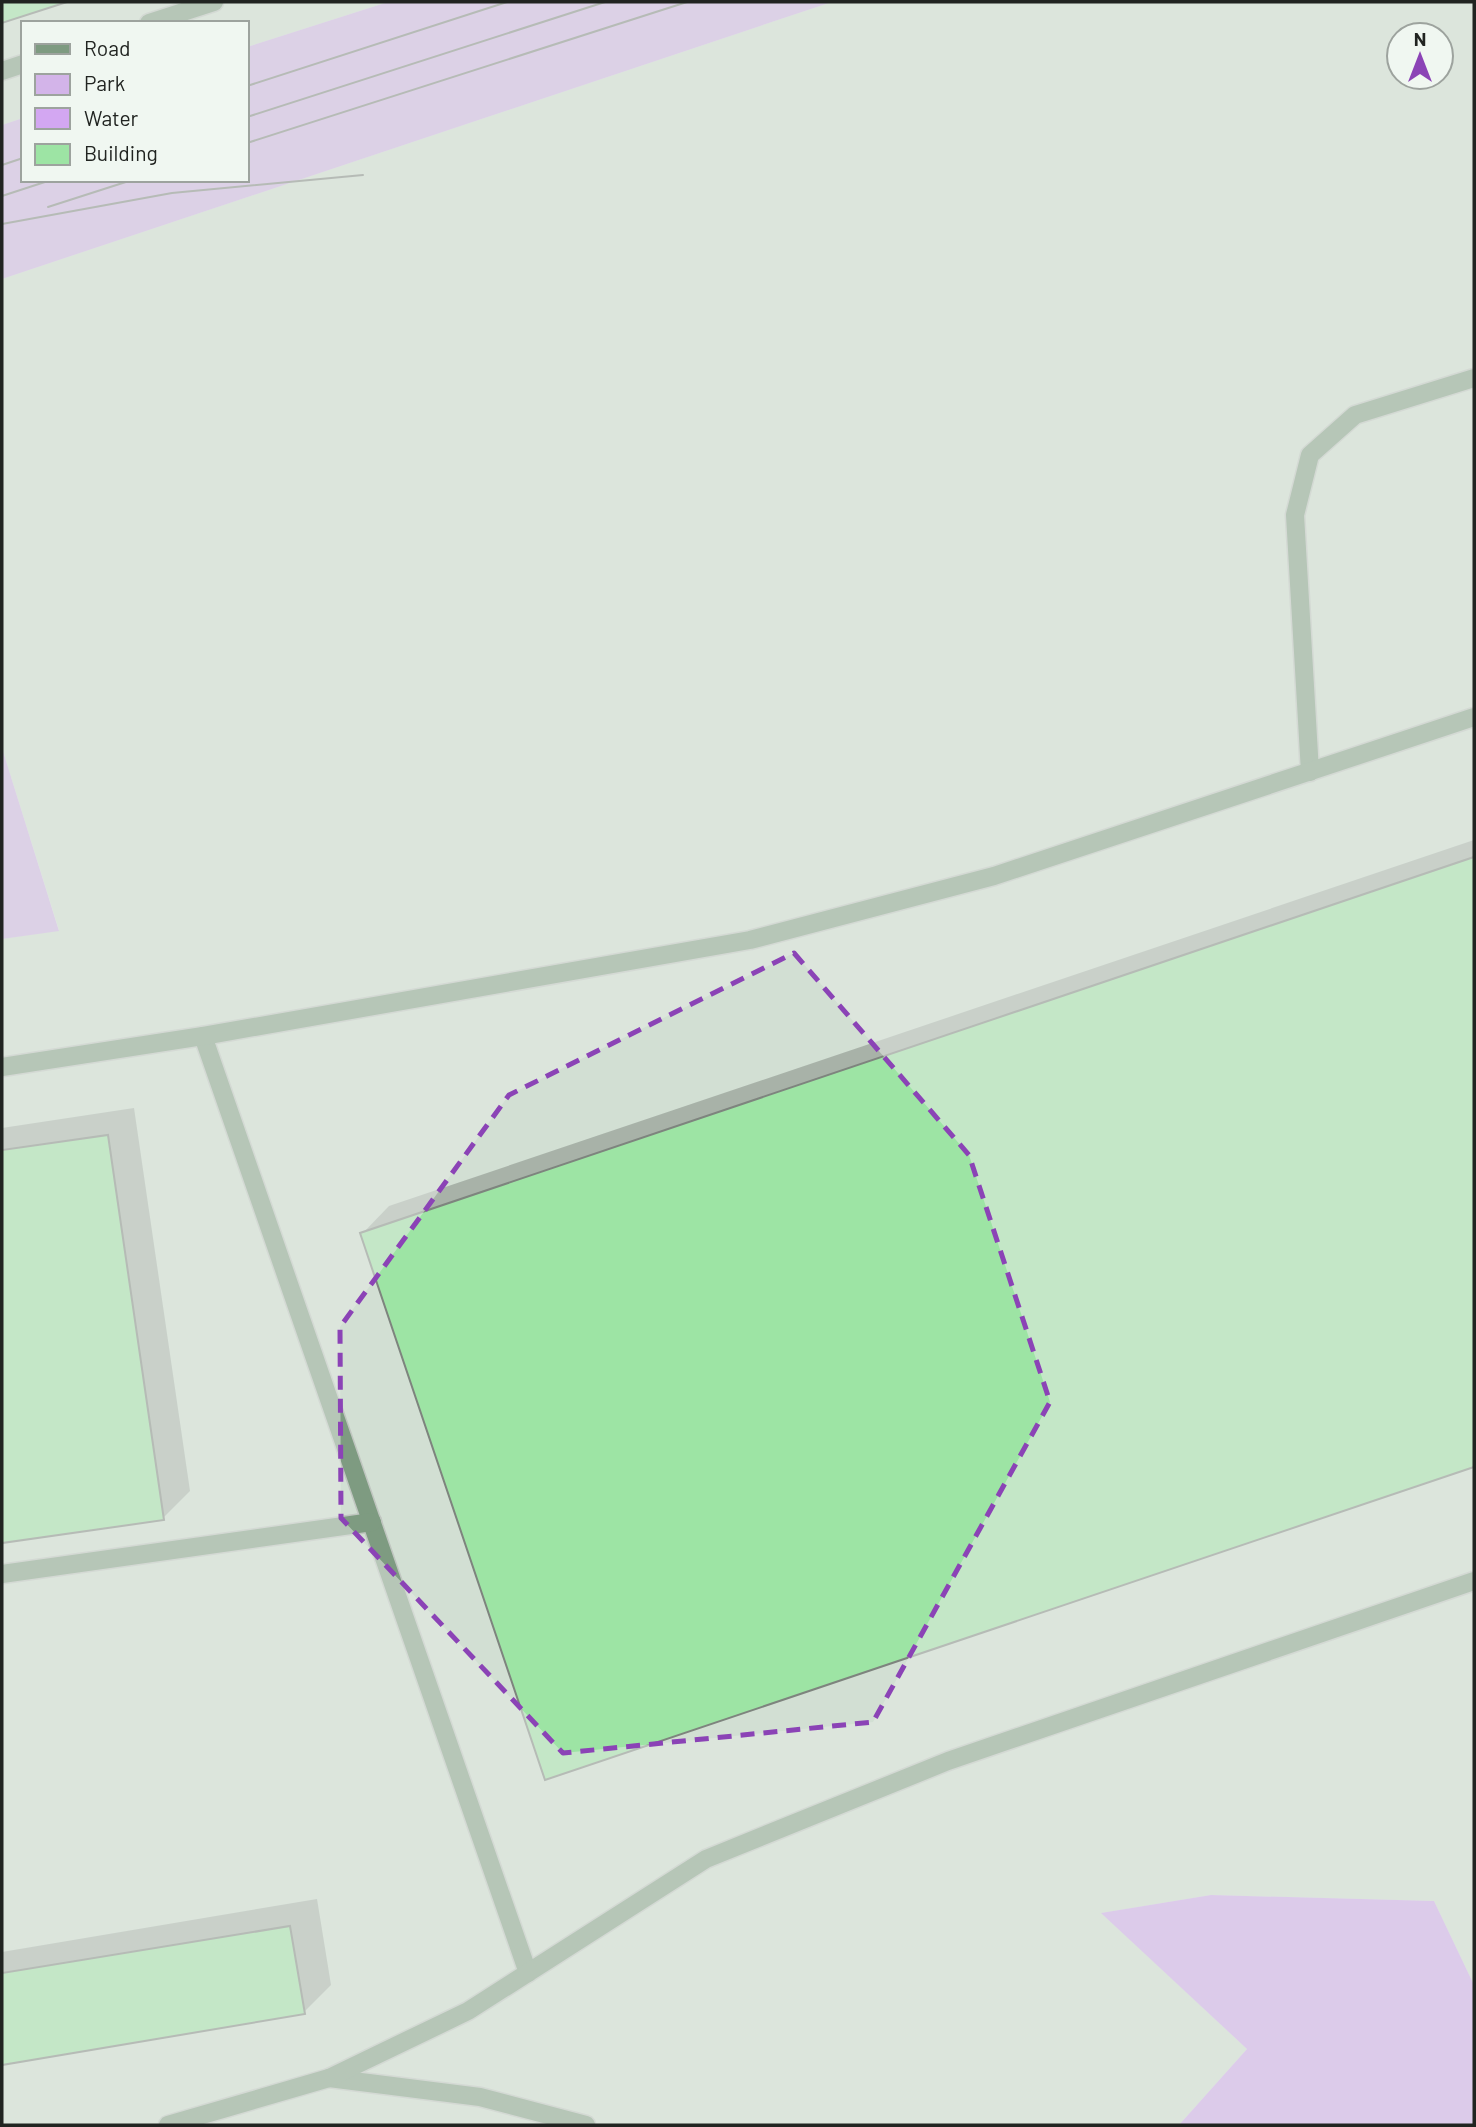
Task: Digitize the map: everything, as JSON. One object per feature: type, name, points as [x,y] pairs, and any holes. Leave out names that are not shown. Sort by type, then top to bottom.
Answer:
[{"type":"lane","points":[[155,21],[214,2]]},
{"type":"lane","points":[[2,71],[21,65]]},
{"type":"lane","points":[[1310,772],[1295,515],[1310,455],[1355,415],[1474,378]]},
{"type":"lane","points":[[2,1067],[203,1036],[750,940],[994,876],[1474,718]]},
{"type":"lane","points":[[203,1036],[528,1973]]},
{"type":"lane","points":[[2,1574],[372,1522]]},
{"type":"lane","points":[[168,2125],[329,2078],[468,2011],[706,1859],[948,1761],[1474,1581]]},
{"type":"lane","points":[[329,2078],[480,2097],[586,2125]]},
{"type":"highlighted area","points":[[794,953],[969,1155],[1050,1402],[873,1722],[563,1753],[341,1518],[340,1327],[509,1095]]},
{"type":"shaded area","points":[[2,2],[388,2],[248,47],[248,21],[21,21],[21,119],[2,125]]},
{"type":"shaded area","points":[[832,2],[1474,2],[1474,1985],[1434,1901],[1211,1895],[1102,1913],[1247,2049],[1179,2125],[2,2125],[2,939],[59,930],[2,748],[2,279]]},
{"type":"green space","points":[[388,2],[832,2],[2,279],[2,125],[21,119],[21,182],[248,182],[248,47]]},
{"type":"green space","points":[[2,748],[59,931],[2,939]]},
{"type":"water","points":[[1211,1895],[1434,1901],[1474,1985],[1474,2125],[1179,2125],[1247,2049],[1101,1913]]},
{"type":"building","points":[[2,2],[67,2],[2,23]]},
{"type":"building","points":[[1474,857],[1474,1467],[545,1780],[360,1233]]},
{"type":"building","points":[[108,1135],[164,1520],[2,1543],[2,1150]]},
{"type":"building","points":[[290,1926],[305,2014],[2,2065],[2,1973]]},
{"type":"tram line","points":[[248,86],[507,2]]},
{"type":"tram line","points":[[248,117],[605,2]]},
{"type":"tram line","points":[[248,143],[687,2]]},
{"type":"tram line","points":[[2,165],[21,159]]},
{"type":"tram line","points":[[2,224],[172,193],[363,175]]},
{"type":"tram line","points":[[2,196],[45,182]]},
{"type":"tram line","points":[[48,207],[126,182]]}]
